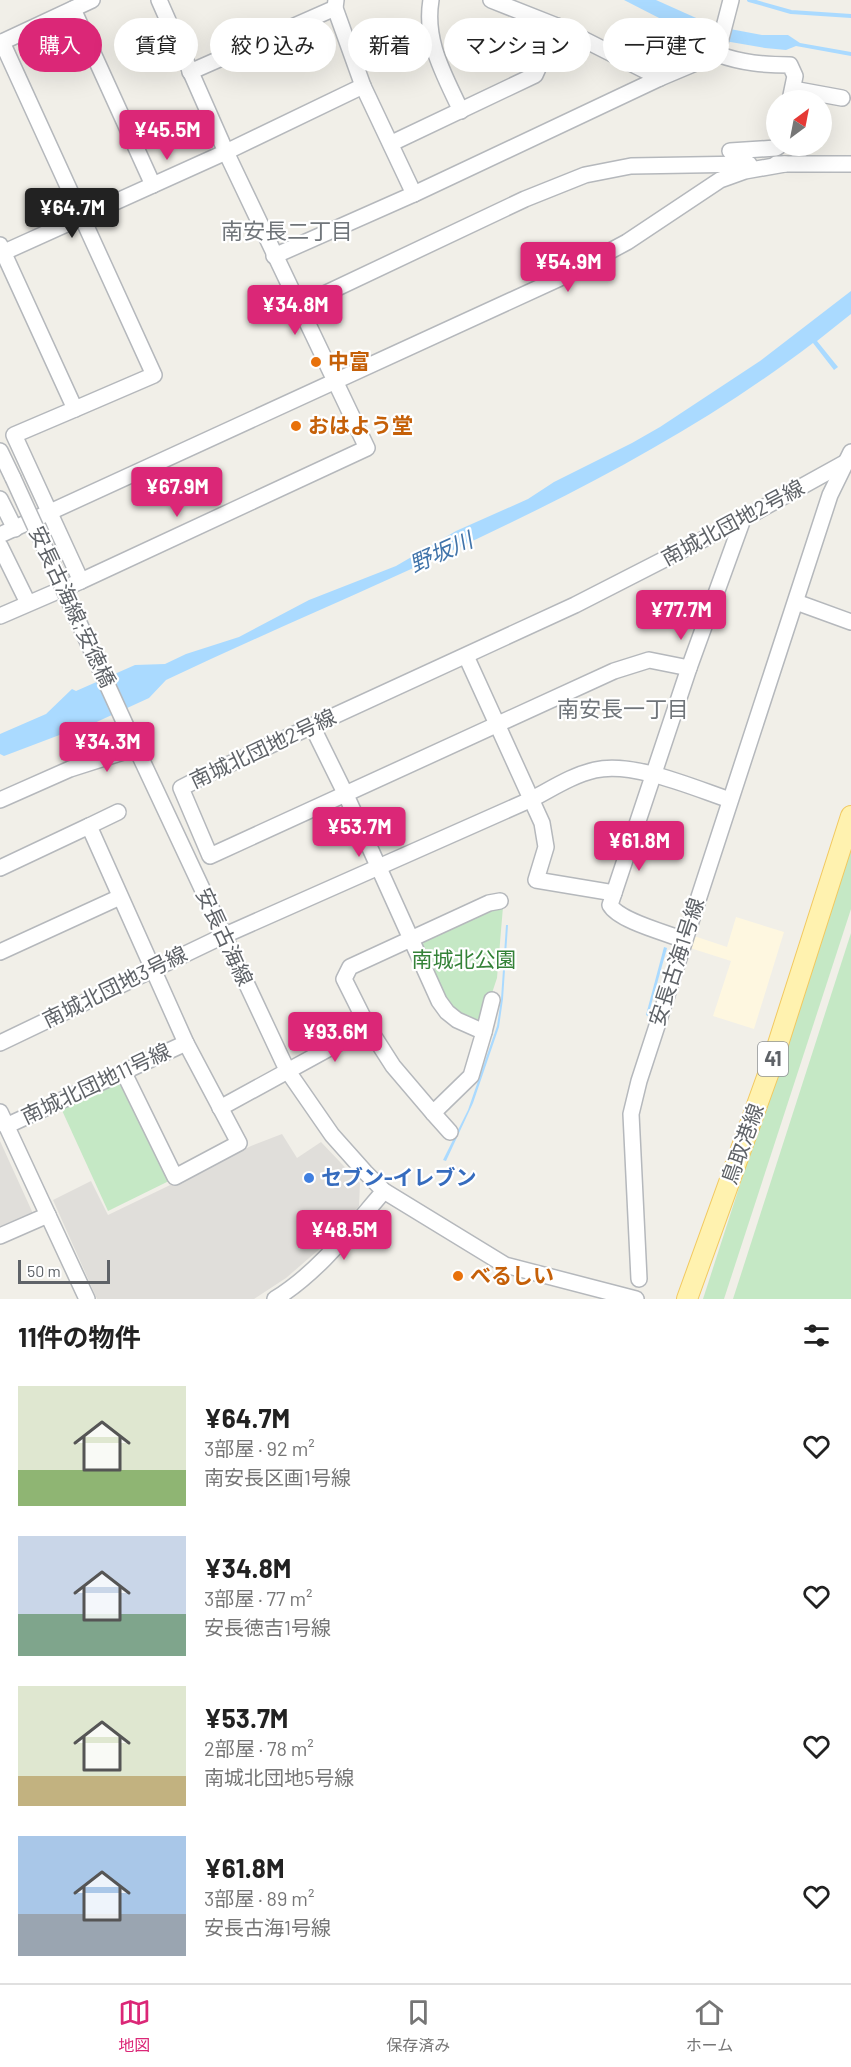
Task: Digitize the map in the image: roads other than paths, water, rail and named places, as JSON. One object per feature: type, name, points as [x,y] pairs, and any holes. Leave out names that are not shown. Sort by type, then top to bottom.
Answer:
[{"type":"main road","name":"鳥取港線","points":[[687,1299],[770,1069],[851,816]]},
{"type":"street","points":[[81,581],[14,435],[154,375],[1,42],[92,0]]},
{"type":"street","points":[[159,0],[167,18]]},
{"type":"street","points":[[431,0],[429,26],[434,53],[461,111]]},
{"type":"street","points":[[491,0],[537,18]]},
{"type":"street","points":[[724,18],[728,1]]},
{"type":"street","points":[[198,68],[335,4],[363,86],[392,143],[414,194]]},
{"type":"street","points":[[73,9],[153,185]]},
{"type":"street","points":[[591,43],[660,78]]},
{"type":"street","points":[[729,58],[763,65],[790,66],[795,76],[792,90]]},
{"type":"street","points":[[0,616],[81,581],[366,448],[274,256],[190,72]]},
{"type":"street","points":[[392,143],[535,75],[536,72]]},
{"type":"street","points":[[274,256],[414,194],[674,72]]},
{"type":"street","points":[[75,409],[1,251],[81,219],[363,86]]},
{"type":"street","points":[[832,97],[842,98]]},
{"type":"street","points":[[730,151],[766,149]]},
{"type":"street","points":[[0,535],[336,382],[594,261],[627,242],[720,180],[745,171],[785,164]]},
{"type":"street","points":[[299,306],[525,199],[585,175],[640,166],[851,164]]},
{"type":"street","name":"安長古海線;安徳橋","points":[[0,451],[133,742]]},
{"type":"street","name":"南城北団地2号線","points":[[689,668],[649,660],[614,671],[210,856],[181,788],[575,605],[743,519],[849,457]]},
{"type":"street","name":"安長古海1号線","points":[[639,1279],[631,1114],[639,1081],[830,495],[849,457]]},
{"type":"street","points":[[0,499],[15,529]]},
{"type":"street","points":[[684,940],[617,913],[610,905],[689,668],[743,519]]},
{"type":"street","points":[[0,546],[28,603]]},
{"type":"street","points":[[796,602],[851,622]]},
{"type":"street","points":[[466,656],[542,823],[546,847],[536,880],[614,893]]},
{"type":"street","points":[[312,726],[346,795],[439,1001],[457,1020],[484,1032]]},
{"type":"street","points":[[0,800],[133,742]]},
{"type":"street","name":"安長古海線","points":[[133,742],[286,1070],[332,1135],[384,1191],[505,1265],[636,1299]]},
{"type":"street","name":"南城北団地3号線","points":[[0,1043],[223,936],[532,799],[578,775],[597,769],[619,767],[654,775],[730,800]]},
{"type":"street","points":[[0,868],[118,812]]},
{"type":"street","points":[[89,826],[186,1042],[239,1143],[176,1177],[124,1073]]},
{"type":"street","points":[[0,952],[120,897]]},
{"type":"street","points":[[450,1132],[393,1066],[368,1027],[344,979],[350,967],[489,903],[500,902]]},
{"type":"street","points":[[433,1113],[471,1076],[492,1000]]},
{"type":"street","points":[[220,1108],[368,1027]]},
{"type":"street","name":"南城北団地11号線","points":[[3,1119],[124,1073],[186,1042]]},
{"type":"street","points":[[3,1119],[87,1299]]},
{"type":"street","points":[[275,1299],[304,1279],[384,1191]]},
{"type":"street","points":[[0,1236],[48,1215]]},
{"type":"water","points":[[624,0],[656,0],[696,18],[659,18]]},
{"type":"water","points":[[729,29],[762,35],[788,35],[800,43],[851,52],[851,56],[796,46],[786,50],[729,42]]},
{"type":"water","name":"野坂川","points":[[851,291],[851,314],[817,341],[838,367],[834,370],[813,343],[738,396],[661,444],[581,488],[416,567],[166,680],[149,698],[90,725],[90,729],[70,731],[4,756],[0,754],[0,734],[46,714],[72,689],[76,691],[135,665],[165,664],[186,654],[239,637],[309,600],[396,566],[456,531],[528,499],[554,482],[632,443],[760,361]]},
{"type":"water","points":[[506,925],[508,925],[503,999],[499,1027],[473,1103],[446,1161],[443,1160],[468,1110],[497,1026]]},
{"type":"water","points":[[664,947],[667,948],[648,1016],[646,1015]]},
{"type":"waterway","points":[[749,0],[791,12],[851,16]]},
{"type":"place","name":"中富","points":[[316,362]]},
{"type":"place","name":"おはよう堂","points":[[296,426]]},
{"type":"place","name":"セブン-イレブン","points":[[309,1178]]},
{"type":"place","name":"べるしい","points":[[458,1276]]},
{"type":"district","name":"南安長二丁目","points":[[287,231]]},
{"type":"district","name":"南安長一丁目","points":[[623,709]]},
{"type":"park label","name":"南城北公園","points":[[464,960]]}]
